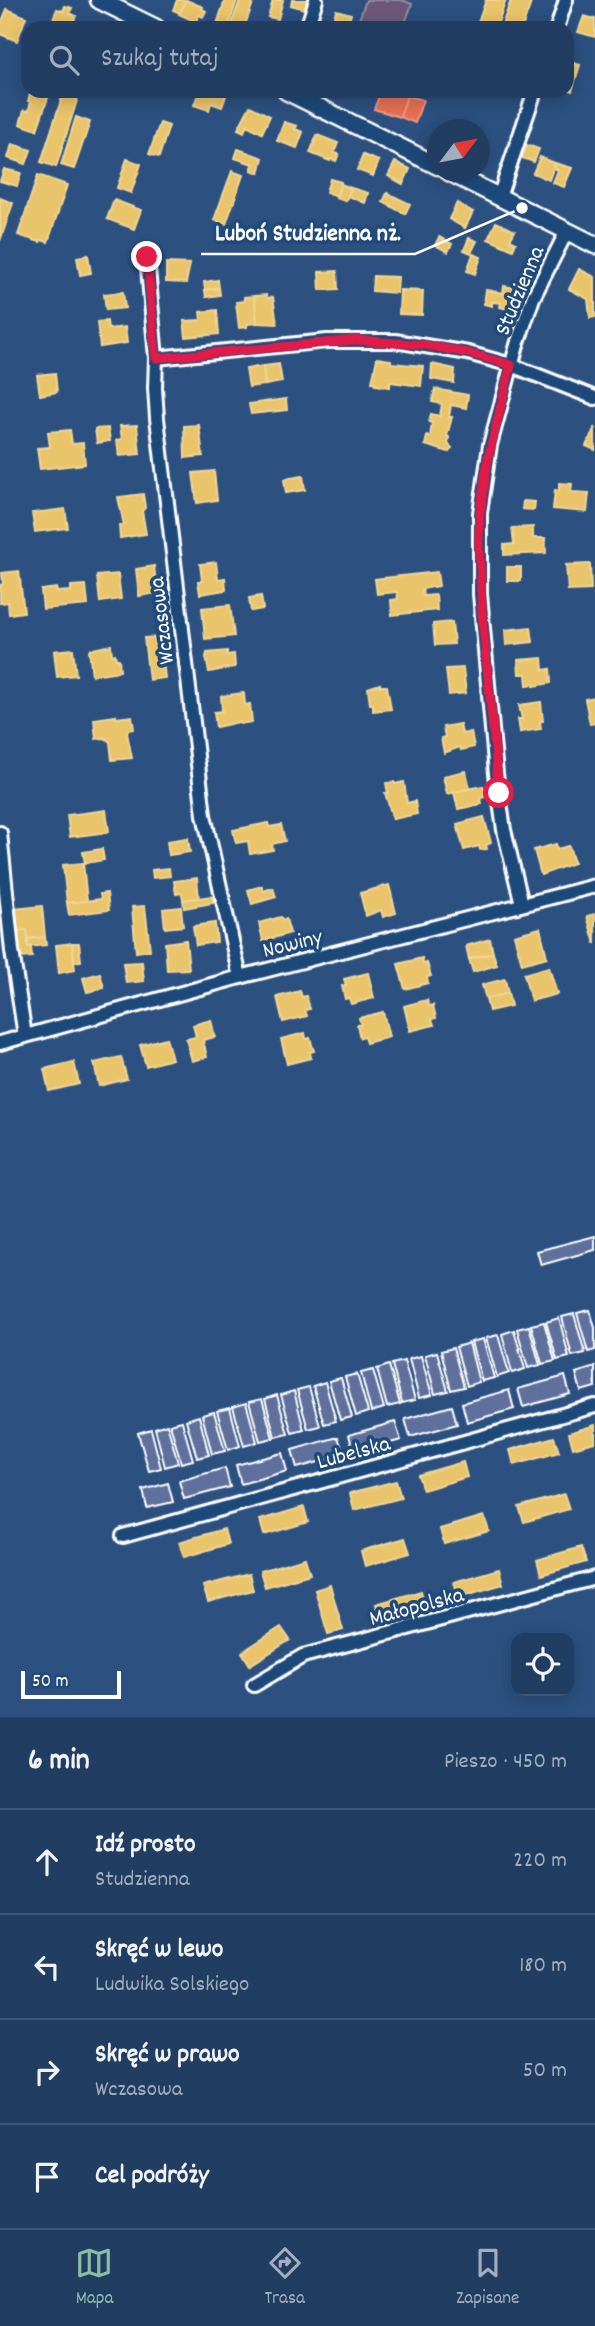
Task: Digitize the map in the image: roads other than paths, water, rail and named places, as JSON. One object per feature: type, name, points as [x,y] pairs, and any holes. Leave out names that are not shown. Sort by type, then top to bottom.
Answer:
[{"type":"street","points":[[99,0],[142,21]]},
{"type":"street","points":[[309,21],[316,0]]},
{"type":"street","points":[[559,21],[566,0]]},
{"type":"street","points":[[300,98],[427,161]]},
{"type":"street","points":[[499,197],[533,98]]},
{"type":"street","points":[[469,182],[595,244]]},
{"type":"street","name":"Studzienna","points":[[522,904],[499,793],[478,559],[480,513],[488,458],[511,365],[533,298],[567,231]]},
{"type":"street","name":"Wczasowa","points":[[147,257],[156,358],[156,408],[202,804],[212,861],[240,977]]},
{"type":"street","points":[[156,358],[356,340],[425,345],[511,365],[595,398]]},
{"type":"street","points":[[0,833],[14,964],[25,1036]]},
{"type":"street","name":"Nowiny","points":[[0,1043],[240,977],[595,886]]},
{"type":"street","name":"Lubelska","points":[[123,1536],[595,1406]]},
{"type":"street","name":"Małopolska","points":[[254,1685],[303,1656],[595,1578]]},
{"type":"place","name":"Luboń Studzienna nż.","points":[[522,208]]}]
